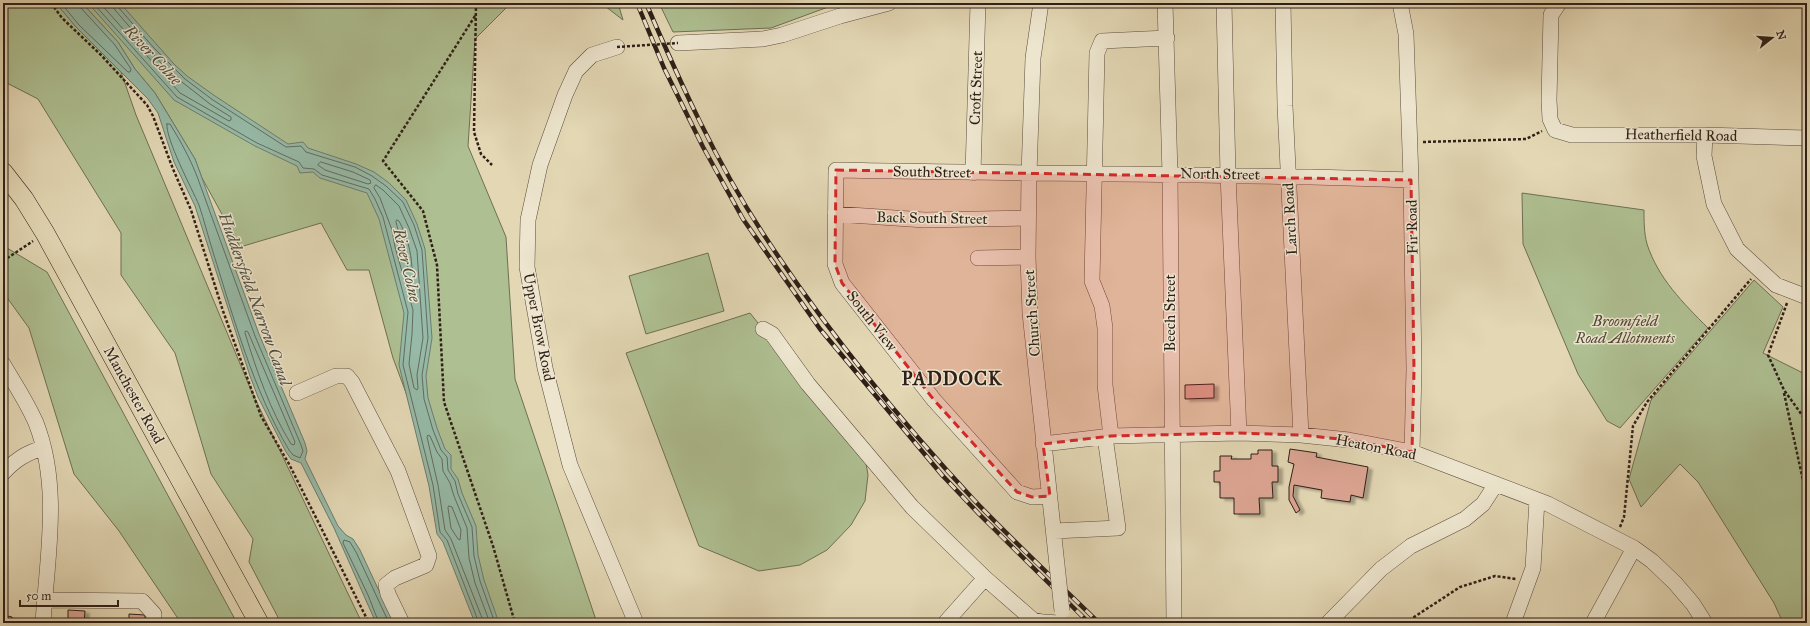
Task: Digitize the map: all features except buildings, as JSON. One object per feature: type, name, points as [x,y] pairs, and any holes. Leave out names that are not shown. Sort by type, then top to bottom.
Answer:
[{"type":"main road","name":"Manchester Road","points":[[3,172],[24,198],[45,233],[259,623]]},
{"type":"street","points":[[678,43],[724,48],[782,35],[840,16],[889,3]]},
{"type":"street","name":"Croft Street","points":[[973,173],[978,3]]},
{"type":"street","name":"Church Street","points":[[1041,3],[1033,58],[1028,257],[1030,313],[1062,619]]},
{"type":"street","name":"Beech Street","points":[[1165,3],[1170,174],[1171,434],[1174,623]]},
{"type":"street","points":[[1224,3],[1228,175],[1239,433]]},
{"type":"street","name":"Larch Road","points":[[1283,3],[1288,176],[1301,435]]},
{"type":"street","name":"Fir Road","points":[[1400,3],[1406,34],[1411,180],[1414,369],[1412,452]]},
{"type":"street","points":[[1554,128],[1550,119],[1549,100],[1551,15],[1559,3]]},
{"type":"street","points":[[1054,531],[1118,528],[1108,436],[1105,385],[1105,328],[1102,306],[1092,281],[1097,53],[1102,41],[1167,38]]},
{"type":"street","name":"Upper Brow Road","points":[[616,47],[592,55],[576,71],[565,95],[540,165],[528,220],[527,267],[545,368],[570,466],[636,623]]},
{"type":"street","name":"Heatherfield Road","points":[[1554,128],[1572,135],[1705,135],[1807,138]]},
{"type":"street","points":[[1705,135],[1704,156],[1714,204],[1737,249],[1776,285],[1807,297]]},
{"type":"street","name":"South Street","points":[[836,170],[1029,174]]},
{"type":"street","name":"South View","points":[[836,170],[835,264],[842,283],[934,400],[1017,492],[1032,497],[1050,496]]},
{"type":"street","name":"North Street","points":[[1029,174],[1170,174],[1411,180]]},
{"type":"street","name":"Back South Street","points":[[835,214],[925,220],[1028,218]]},
{"type":"street","points":[[978,258],[1028,257]]},
{"type":"street","points":[[763,329],[772,334],[808,384],[912,507],[984,578],[1033,620],[1043,622],[1062,619]]},
{"type":"street","points":[[3,364],[36,423],[49,475],[52,511],[43,623]]},
{"type":"street","points":[[297,393],[336,376],[347,376],[352,382],[398,471],[429,556],[426,565],[395,578],[386,585],[388,594],[402,623]]},
{"type":"street","name":"Heaton Road","points":[[1043,444],[1108,436],[1239,433],[1301,435],[1349,440],[1412,452],[1537,500],[1634,548],[1652,561],[1675,583],[1693,604],[1705,623]]},
{"type":"street","points":[[3,473],[12,463],[26,454],[43,448]]},
{"type":"street","points":[[1328,623],[1381,569],[1411,546],[1465,519],[1483,504],[1496,484]]},
{"type":"street","points":[[1513,623],[1533,568],[1537,500]]},
{"type":"street","points":[[1593,623],[1634,548]]},
{"type":"street","points":[[944,623],[984,578]]},
{"type":"street","points":[[44,600],[142,601],[154,614],[154,623]]},
{"type":"path","points":[[51,3],[62,18],[102,55],[132,88],[147,105],[153,116],[173,169],[191,210],[223,311],[261,416],[289,464],[369,623]]},
{"type":"path","points":[[476,3],[474,132],[481,154],[492,165]]},
{"type":"path","points":[[475,16],[383,161],[423,211],[437,265],[444,402],[493,546],[515,623]]},
{"type":"path","points":[[616,47],[678,43]]},
{"type":"path","points":[[1427,142],[1526,139],[1554,128]]},
{"type":"path","points":[[3,261],[45,233]]},
{"type":"path","points":[[1615,538],[1624,517],[1633,426],[1647,402],[1759,270]]},
{"type":"path","points":[[1791,291],[1768,355],[1784,390],[1807,422]]},
{"type":"path","points":[[1784,390],[1807,499]]},
{"type":"path","points":[[1405,623],[1460,588],[1496,576],[1528,580]]},
{"type":"highlighted area","points":[[836,170],[1411,180],[1414,369],[1412,452],[1349,440],[1301,435],[1239,433],[1111,436],[1043,444],[1050,496],[1032,497],[1017,492],[934,400],[842,283],[835,264]]},
{"type":"green space","points":[[3,3],[56,3],[76,27],[120,69],[136,115],[251,390],[362,623],[281,623],[249,562],[253,539],[211,474],[175,353],[121,275],[121,233],[38,99],[3,81]]},
{"type":"green space","points":[[82,3],[511,3],[475,39],[468,146],[506,237],[515,379],[597,623],[492,623],[393,358],[369,270],[347,270],[321,223],[240,247],[202,178],[195,159],[155,93],[135,69],[118,42]]},
{"type":"green space","points":[[601,3],[618,3],[623,20]]},
{"type":"green space","points":[[659,3],[839,3],[771,28],[673,32]]},
{"type":"green space","name":"Broomfield Road Allotments","points":[[1522,193],[1644,210],[1646,240],[1658,268],[1672,289],[1708,328],[1620,428],[1607,421],[1578,374],[1523,244]]},
{"type":"green space","points":[[3,230],[7,248],[47,272],[237,623],[181,623],[119,531],[74,474],[29,328],[3,292]]},
{"type":"green space","points":[[708,253],[724,311],[646,334],[629,276]]},
{"type":"green space","points":[[1754,280],[1783,307],[1763,353],[1807,375],[1807,623],[1783,623],[1774,603],[1698,482],[1680,464],[1641,507],[1629,479],[1651,400]]},
{"type":"green space","points":[[750,313],[865,457],[868,475],[865,501],[851,525],[827,550],[800,565],[759,571],[699,546],[626,353]]},
{"type":"water","points":[[56,3],[82,3],[118,42],[135,69],[155,93],[195,159],[259,334],[305,443],[307,451],[305,459],[338,526],[346,535],[353,539],[360,550],[394,623],[376,623],[334,528],[301,463],[291,459],[286,452],[258,397],[195,206],[174,162],[158,113],[148,99],[76,27]]},
{"type":"water","name":"River Colne","points":[[88,3],[120,3],[174,64],[187,76],[215,96],[288,144],[303,142],[308,148],[356,164],[374,172],[389,183],[406,200],[417,224],[425,249],[432,338],[426,376],[428,398],[445,449],[451,455],[451,469],[458,479],[462,493],[476,526],[478,555],[484,580],[499,623],[475,623],[443,542],[437,534],[429,486],[399,365],[404,313],[379,219],[367,193],[320,178],[313,172],[300,173],[297,166],[255,146],[174,100]]},
{"type":"railway","points":[[637,3],[664,68],[703,147],[743,219],[820,329],[942,475],[979,514],[1089,623]]},
{"type":"railway","points":[[646,3],[685,91],[729,177],[762,232],[810,302],[889,404],[945,469],[1004,531],[1099,623]]},
{"type":"district","name":"PADDOCK","points":[[952,378]]},
{"type":"water label","name":"Huddersfield Narrow Canal","points":[[255,299]]}]
